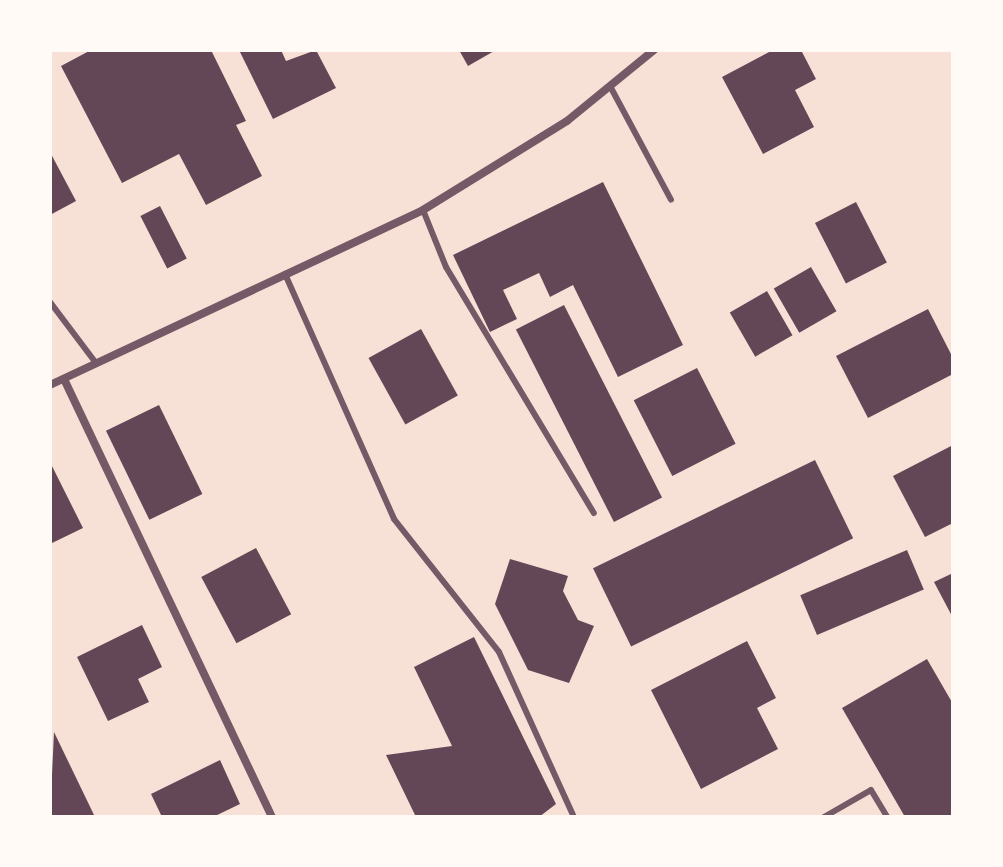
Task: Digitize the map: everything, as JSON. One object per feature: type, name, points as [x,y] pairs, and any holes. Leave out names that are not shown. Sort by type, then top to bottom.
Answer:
[{"type":"street","points":[[50,385],[423,210],[567,121],[654,50]]},
{"type":"street","points":[[64,379],[272,817]]},
{"type":"lane","points":[[610,86],[671,200]]},
{"type":"lane","points":[[423,210],[446,267],[594,513]]},
{"type":"lane","points":[[285,274],[394,519],[499,652],[574,817]]},
{"type":"lane","points":[[50,302],[96,363]]},
{"type":"lane","points":[[824,817],[871,790],[887,817]]},
{"type":"building","points":[[91,50],[211,50],[246,121],[236,125],[262,176],[206,205],[179,154],[122,183],[61,66]]},
{"type":"building","points":[[239,50],[281,50],[286,61],[316,50],[336,88],[273,119]]},
{"type":"building","points":[[459,50],[496,50],[468,66]]},
{"type":"building","points":[[773,50],[801,50],[816,79],[795,90],[814,127],[763,154],[722,77]]},
{"type":"building","points":[[50,152],[76,201],[50,215]]},
{"type":"building","points":[[603,182],[683,345],[618,377],[573,285],[550,297],[539,273],[503,290],[517,319],[490,332],[453,255]]},
{"type":"building","points":[[856,202],[887,263],[846,283],[815,223]]},
{"type":"building","points":[[160,206],[187,259],[167,269],[140,216]]},
{"type":"building","points":[[811,267],[836,311],[799,333],[774,288]]},
{"type":"building","points":[[767,291],[793,335],[755,357],[730,312]]},
{"type":"building","points":[[564,305],[662,497],[614,522],[516,330]]},
{"type":"building","points":[[928,309],[953,358],[953,374],[868,418],[836,356]]},
{"type":"building","points":[[421,329],[458,395],[405,425],[369,358]]},
{"type":"building","points":[[697,368],[736,444],[672,476],[634,400]]},
{"type":"building","points":[[159,405],[202,494],[149,520],[106,431]]},
{"type":"building","points":[[953,445],[953,523],[925,537],[893,476]]},
{"type":"building","points":[[815,460],[853,538],[631,646],[593,568]]},
{"type":"building","points":[[50,462],[83,528],[50,544]]},
{"type":"building","points":[[256,548],[291,614],[236,643],[201,577]]},
{"type":"building","points":[[907,550],[924,590],[817,635],[800,595]]},
{"type":"building","points":[[510,559],[568,576],[563,591],[578,620],[594,626],[569,683],[528,670],[495,604]]},
{"type":"building","points":[[953,573],[953,618],[934,582]]},
{"type":"building","points":[[142,625],[162,667],[138,679],[149,702],[108,721],[77,657]]},
{"type":"building","points":[[474,637],[556,804],[539,817],[416,817],[386,755],[452,746],[414,667]]},
{"type":"building","points":[[747,641],[776,698],[757,708],[778,749],[701,789],[651,690]]},
{"type":"building","points":[[927,659],[953,704],[953,817],[905,817],[842,708]]},
{"type":"building","points":[[54,732],[95,817],[50,817]]},
{"type":"building","points":[[220,760],[240,804],[213,817],[162,817],[151,794]]}]
